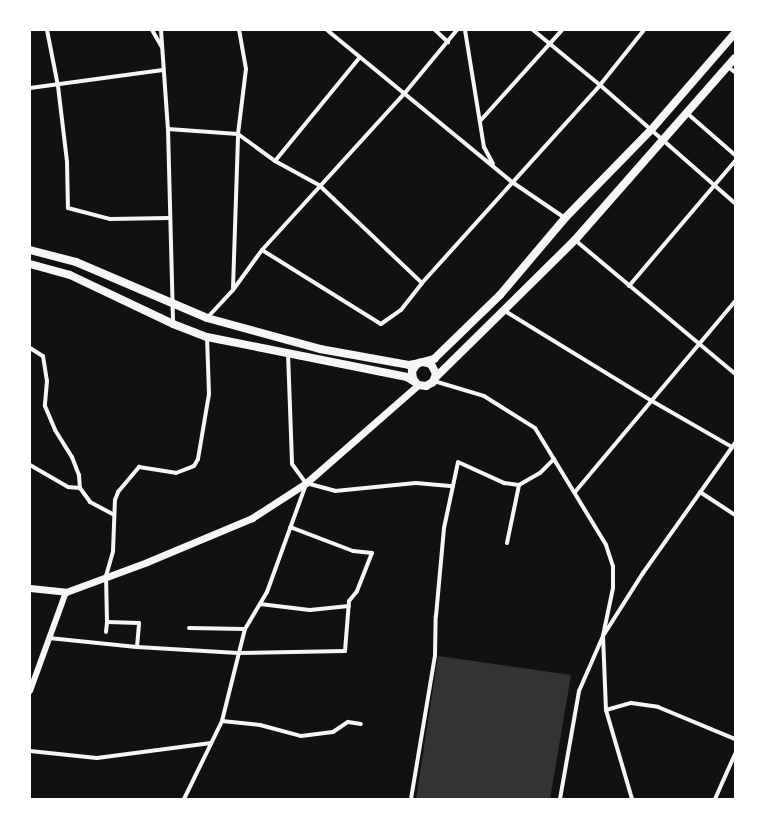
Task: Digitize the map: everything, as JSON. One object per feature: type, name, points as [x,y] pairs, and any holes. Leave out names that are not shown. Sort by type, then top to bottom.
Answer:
[{"type":"main road","points":[[30,250],[44,251],[76,262],[207,318],[320,349],[409,365],[434,359],[500,295],[565,218],[652,130],[735,33]]},
{"type":"main road","points":[[30,264],[70,275],[173,324],[207,337],[407,377],[426,386],[505,311],[575,240],[688,114],[732,70],[735,58]]},
{"type":"main road","points":[[421,363],[433,367],[434,379]]},
{"type":"main road","points":[[417,383],[412,372],[421,363]]},
{"type":"main road","points":[[30,588],[66,592],[147,562],[252,518],[306,483],[417,383]]},
{"type":"street","points":[[47,30],[58,86],[66,162],[68,208],[110,219],[169,218]]},
{"type":"street","points":[[152,30],[163,48]]},
{"type":"street","points":[[161,30],[168,129],[169,218],[173,324]]},
{"type":"street","points":[[233,290],[238,134],[246,69],[239,30]]},
{"type":"street","points":[[327,30],[512,182],[565,218]]},
{"type":"street","points":[[435,30],[448,42]]},
{"type":"street","points":[[207,318],[233,290],[262,250],[319,185],[404,94],[457,30]]},
{"type":"street","points":[[465,30],[481,120],[484,147],[494,166]]},
{"type":"street","points":[[533,30],[600,85],[735,203]]},
{"type":"street","points":[[481,120],[562,30]]},
{"type":"street","points":[[262,250],[381,324],[401,310],[422,283],[600,85],[644,30]]},
{"type":"street","points":[[275,161],[360,57]]},
{"type":"street","points":[[30,88],[58,86],[163,70]]},
{"type":"street","points":[[688,114],[735,155]]},
{"type":"street","points":[[168,129],[238,134],[275,161],[319,185],[422,283]]},
{"type":"street","points":[[629,286],[735,161]]},
{"type":"street","points":[[575,240],[735,374]]},
{"type":"street","points":[[575,492],[735,301]]},
{"type":"street","points":[[505,311],[652,401],[732,447]]},
{"type":"street","points":[[106,632],[106,576],[113,551],[113,514],[118,492],[138,466],[176,473],[194,466],[198,459],[209,394],[207,337]]},
{"type":"street","points":[[30,348],[43,356],[47,380],[45,406],[55,430],[72,457],[79,475],[80,488],[90,502],[113,514]]},
{"type":"street","points":[[288,352],[292,464],[306,483],[335,491],[416,483],[453,486]]},
{"type":"street","points":[[434,379],[484,396],[535,428],[606,545],[613,566],[613,588],[604,636],[606,710],[632,799]]},
{"type":"street","points":[[560,799],[579,691],[604,636],[643,573],[735,442]]},
{"type":"street","points":[[411,799],[435,655],[436,616],[444,528],[458,462],[504,483],[519,486],[540,473],[554,460]]},
{"type":"street","points":[[30,465],[68,487],[80,488]]},
{"type":"street","points":[[184,799],[222,722],[245,629],[260,604],[306,483]]},
{"type":"street","points":[[507,543],[519,486]]},
{"type":"street","points":[[700,492],[735,515]]},
{"type":"street","points":[[49,638],[137,647],[238,653],[346,651],[349,606],[372,553],[352,551],[290,527]]},
{"type":"street","points":[[30,691],[66,592]]},
{"type":"street","points":[[260,604],[310,610],[349,606]]},
{"type":"street","points":[[107,622],[139,623],[137,647]]},
{"type":"street","points":[[189,628],[245,629]]},
{"type":"street","points":[[606,710],[631,703],[658,707],[735,739]]},
{"type":"street","points":[[222,722],[260,725],[301,736],[333,732],[348,722],[362,724]]},
{"type":"street","points":[[30,751],[97,758],[211,743]]},
{"type":"street","points":[[715,799],[735,754]]},
{"type":"shaded area","points":[[438,656],[571,675],[550,799],[416,799]]}]
